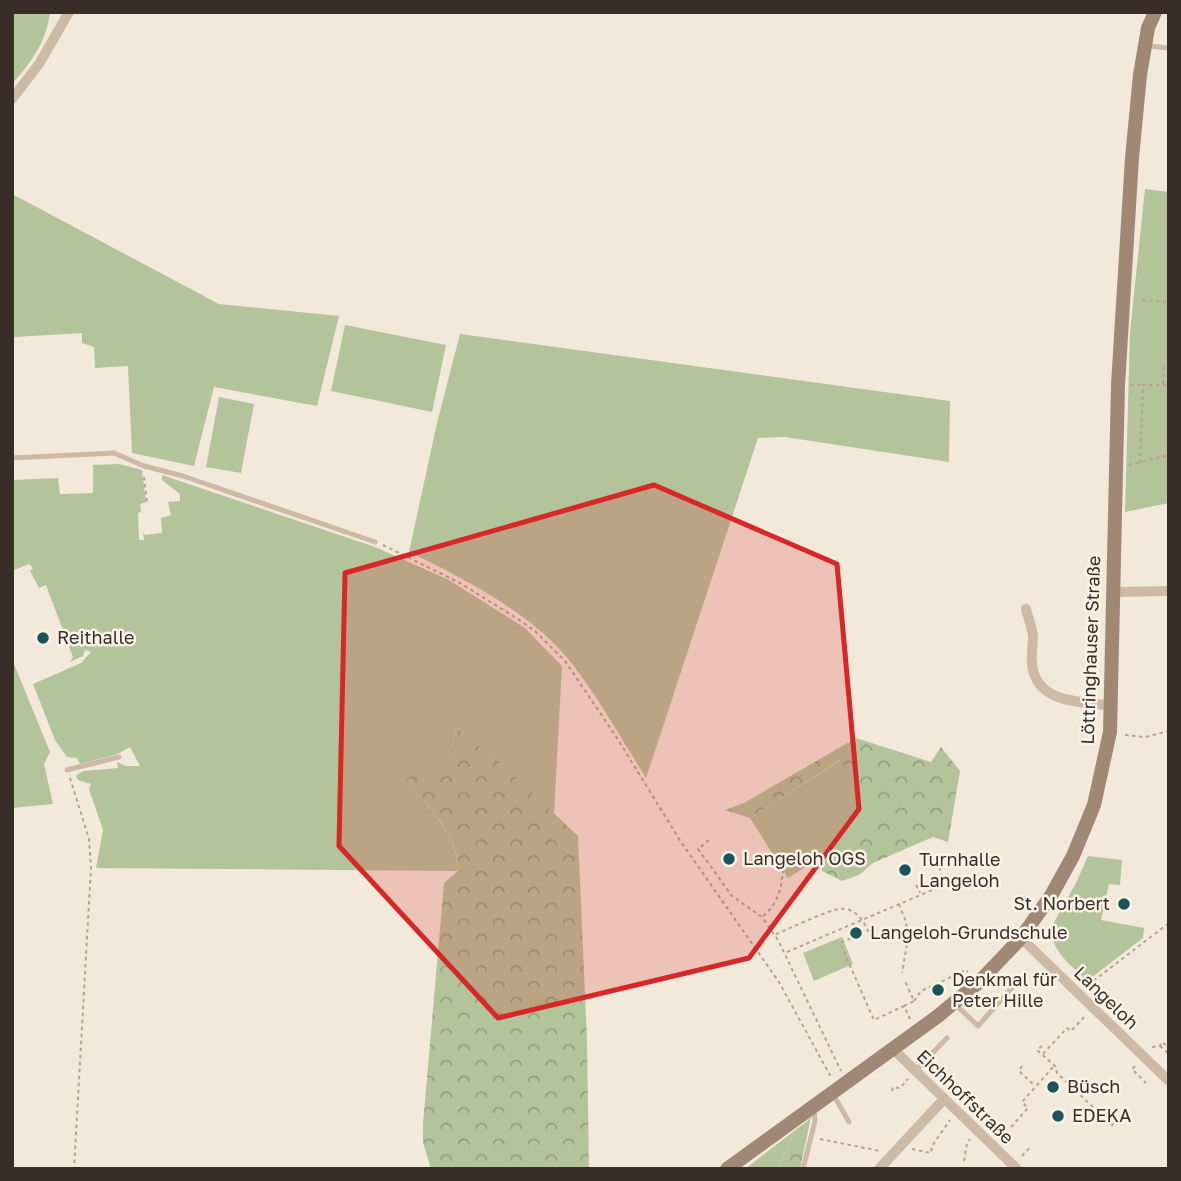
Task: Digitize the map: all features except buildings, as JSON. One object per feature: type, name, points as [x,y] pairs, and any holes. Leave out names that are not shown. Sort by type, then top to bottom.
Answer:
[{"type":"street","points":[[12,99],[39,64],[69,12]]},
{"type":"street","name":"Löttringhauser Straße","points":[[727,1169],[979,982],[1021,938],[1052,894],[1073,856],[1094,805],[1110,732],[1112,706],[1118,384],[1132,158],[1144,45],[1155,12]]},
{"type":"street","points":[[1115,592],[1169,591]]},
{"type":"street","points":[[1026,609],[1033,633],[1032,663],[1036,681],[1048,693],[1064,699],[1112,706]]},
{"type":"street","name":"Langeloh","points":[[1021,938],[1169,1081]]},
{"type":"street","name":"Eichhoffstraße","points":[[892,1048],[912,1075],[944,1099],[1017,1169]]},
{"type":"street","points":[[879,1169],[944,1099]]},
{"type":"lane","points":[[1144,45],[1169,48]]},
{"type":"lane","points":[[12,458],[114,453],[144,466],[183,476],[375,542]]},
{"type":"lane","points":[[67,770],[119,757]]},
{"type":"lane","points":[[954,1003],[978,1026],[1017,982]]},
{"type":"lane","points":[[912,1075],[947,1038]]},
{"type":"lane","points":[[838,1086],[849,1122]]},
{"type":"lane","points":[[803,1169],[812,1138],[816,1111],[813,1104]]},
{"type":"path","points":[[1142,300],[1169,302]]},
{"type":"path","points":[[1163,385],[1164,364]]},
{"type":"path","points":[[1140,463],[1143,385],[1169,385]]},
{"type":"path","points":[[1130,465],[1169,455]]},
{"type":"path","points":[[144,466],[147,503]]},
{"type":"path","points":[[375,542],[460,583],[521,621],[565,661],[617,738],[681,842],[779,982],[838,1086]]},
{"type":"path","points":[[1110,732],[1145,737],[1169,732]]},
{"type":"path","points":[[67,770],[89,839],[91,867],[74,1169]]},
{"type":"path","points":[[709,840],[698,849],[733,896],[762,917],[786,953],[838,1086]]},
{"type":"path","points":[[786,953],[937,888],[942,869],[938,860]]},
{"type":"path","points":[[762,917],[773,908],[781,890],[783,871]]},
{"type":"path","points":[[916,886],[920,894]]},
{"type":"path","points":[[899,903],[906,922],[908,939],[902,973]]},
{"type":"path","points":[[774,935],[839,909],[854,912],[863,919],[868,931],[840,943],[874,1020],[914,1001],[921,991],[966,970],[979,982]]},
{"type":"path","points":[[1087,986],[1169,923]]},
{"type":"path","points":[[905,981],[914,1001]]},
{"type":"path","points":[[859,986],[863,984]]},
{"type":"path","points":[[904,1006],[912,1024]]},
{"type":"path","points":[[1063,1024],[1071,1031],[1086,1016]]},
{"type":"path","points":[[1042,1055],[1067,1028]]},
{"type":"path","points":[[1160,1046],[1162,1042],[1169,1048]]},
{"type":"path","points":[[1151,1048],[1154,1045],[1160,1046],[1169,1054]]},
{"type":"path","points":[[1042,1046],[1037,1050],[1055,1066],[1057,1073],[1112,1125],[1115,1122]]},
{"type":"path","points":[[1135,1065],[1132,1069],[1146,1083]]},
{"type":"path","points":[[1023,1066],[1019,1071],[1036,1087]]},
{"type":"path","points":[[1010,1127],[1028,1108],[1022,1102],[1055,1066]]},
{"type":"path","points":[[892,1091],[893,1087],[900,1088],[912,1075]]},
{"type":"path","points":[[901,1146],[930,1153],[950,1119]]},
{"type":"path","points":[[812,1138],[884,1152]]},
{"type":"path","points":[[964,1161],[967,1143],[971,1139]]},
{"type":"path","points":[[1021,1156],[1031,1146]]},
{"type":"highlighted area","points":[[654,485],[837,564],[859,809],[749,958],[498,1018],[339,846],[345,573]]},
{"type":"green space","points":[[12,12],[50,13],[37,52],[12,84]]},
{"type":"green space","points":[[1145,189],[1169,192],[1169,503],[1125,512],[1130,332]]},
{"type":"green space","points":[[12,194],[219,304],[339,316],[317,406],[214,387],[194,466],[132,453],[128,366],[95,368],[94,347],[82,343],[82,333],[15,337],[12,340]]},
{"type":"green space","points":[[345,325],[446,345],[432,412],[331,391]]},
{"type":"green space","points":[[460,334],[950,401],[949,462],[785,437],[758,438],[646,778],[592,692],[557,647],[519,614],[498,600],[409,552],[437,423]]},
{"type":"green space","points":[[219,397],[254,404],[241,473],[206,467]]},
{"type":"green space","points":[[119,464],[142,470],[146,502],[140,504],[141,512],[138,513],[139,540],[144,540],[143,532],[145,535],[162,533],[161,518],[171,515],[168,502],[180,501],[180,494],[162,480],[162,475],[375,547],[449,580],[525,628],[562,666],[554,814],[500,762],[456,728],[446,773],[406,780],[432,810],[448,834],[454,846],[458,871],[96,868],[103,830],[89,789],[91,784],[78,780],[76,776],[83,771],[118,768],[117,762],[126,766],[140,766],[130,747],[118,754],[80,764],[77,758],[67,757],[55,740],[33,684],[81,663],[91,652],[85,650],[83,656],[70,662],[73,657],[46,585],[39,588],[30,571],[33,568],[29,564],[12,571],[12,480],[58,478],[60,494],[93,493],[93,465]]},
{"type":"green space","points":[[12,659],[50,752],[44,764],[53,804],[12,808]]},
{"type":"green space","points":[[456,728],[500,762],[578,836],[587,1039],[589,1169],[431,1169],[423,1142],[423,1124],[444,883],[458,871],[454,846],[448,834],[406,780],[420,766],[446,773]]},
{"type":"green space","points":[[856,738],[931,762],[941,747],[960,771],[948,842],[933,837],[873,863],[859,875],[842,881],[822,871],[823,863],[834,848],[879,820],[840,760],[750,818],[725,810],[744,803]]},
{"type":"green space","points":[[841,760],[879,820],[788,878],[750,818]]},
{"type":"green space","points":[[1088,856],[1122,860],[1120,885],[1109,884],[1101,920],[1144,928],[1143,938],[1087,981],[1057,950],[1052,926]]},
{"type":"green space","points":[[842,937],[853,964],[814,981],[803,953]]},
{"type":"green space","points":[[811,1117],[800,1169],[777,1169],[791,1138]]},
{"type":"green space","points":[[807,1121],[791,1138],[777,1169],[745,1169]]},
{"type":"place","name":"Reithalle","points":[[43,638]]},
{"type":"place","name":"Langeloh OGS","points":[[729,859]]},
{"type":"place","name":"Turnhalle Langeloh","points":[[905,870]]},
{"type":"place","name":"St. Norbert","points":[[1124,904]]},
{"type":"place","name":"Langeloh-Grundschule","points":[[856,933]]},
{"type":"place","name":"Denkmal für Peter Hille","points":[[938,990]]},
{"type":"place","name":"Büsch","points":[[1053,1087]]},
{"type":"place","name":"EDEKA","points":[[1058,1116]]}]
